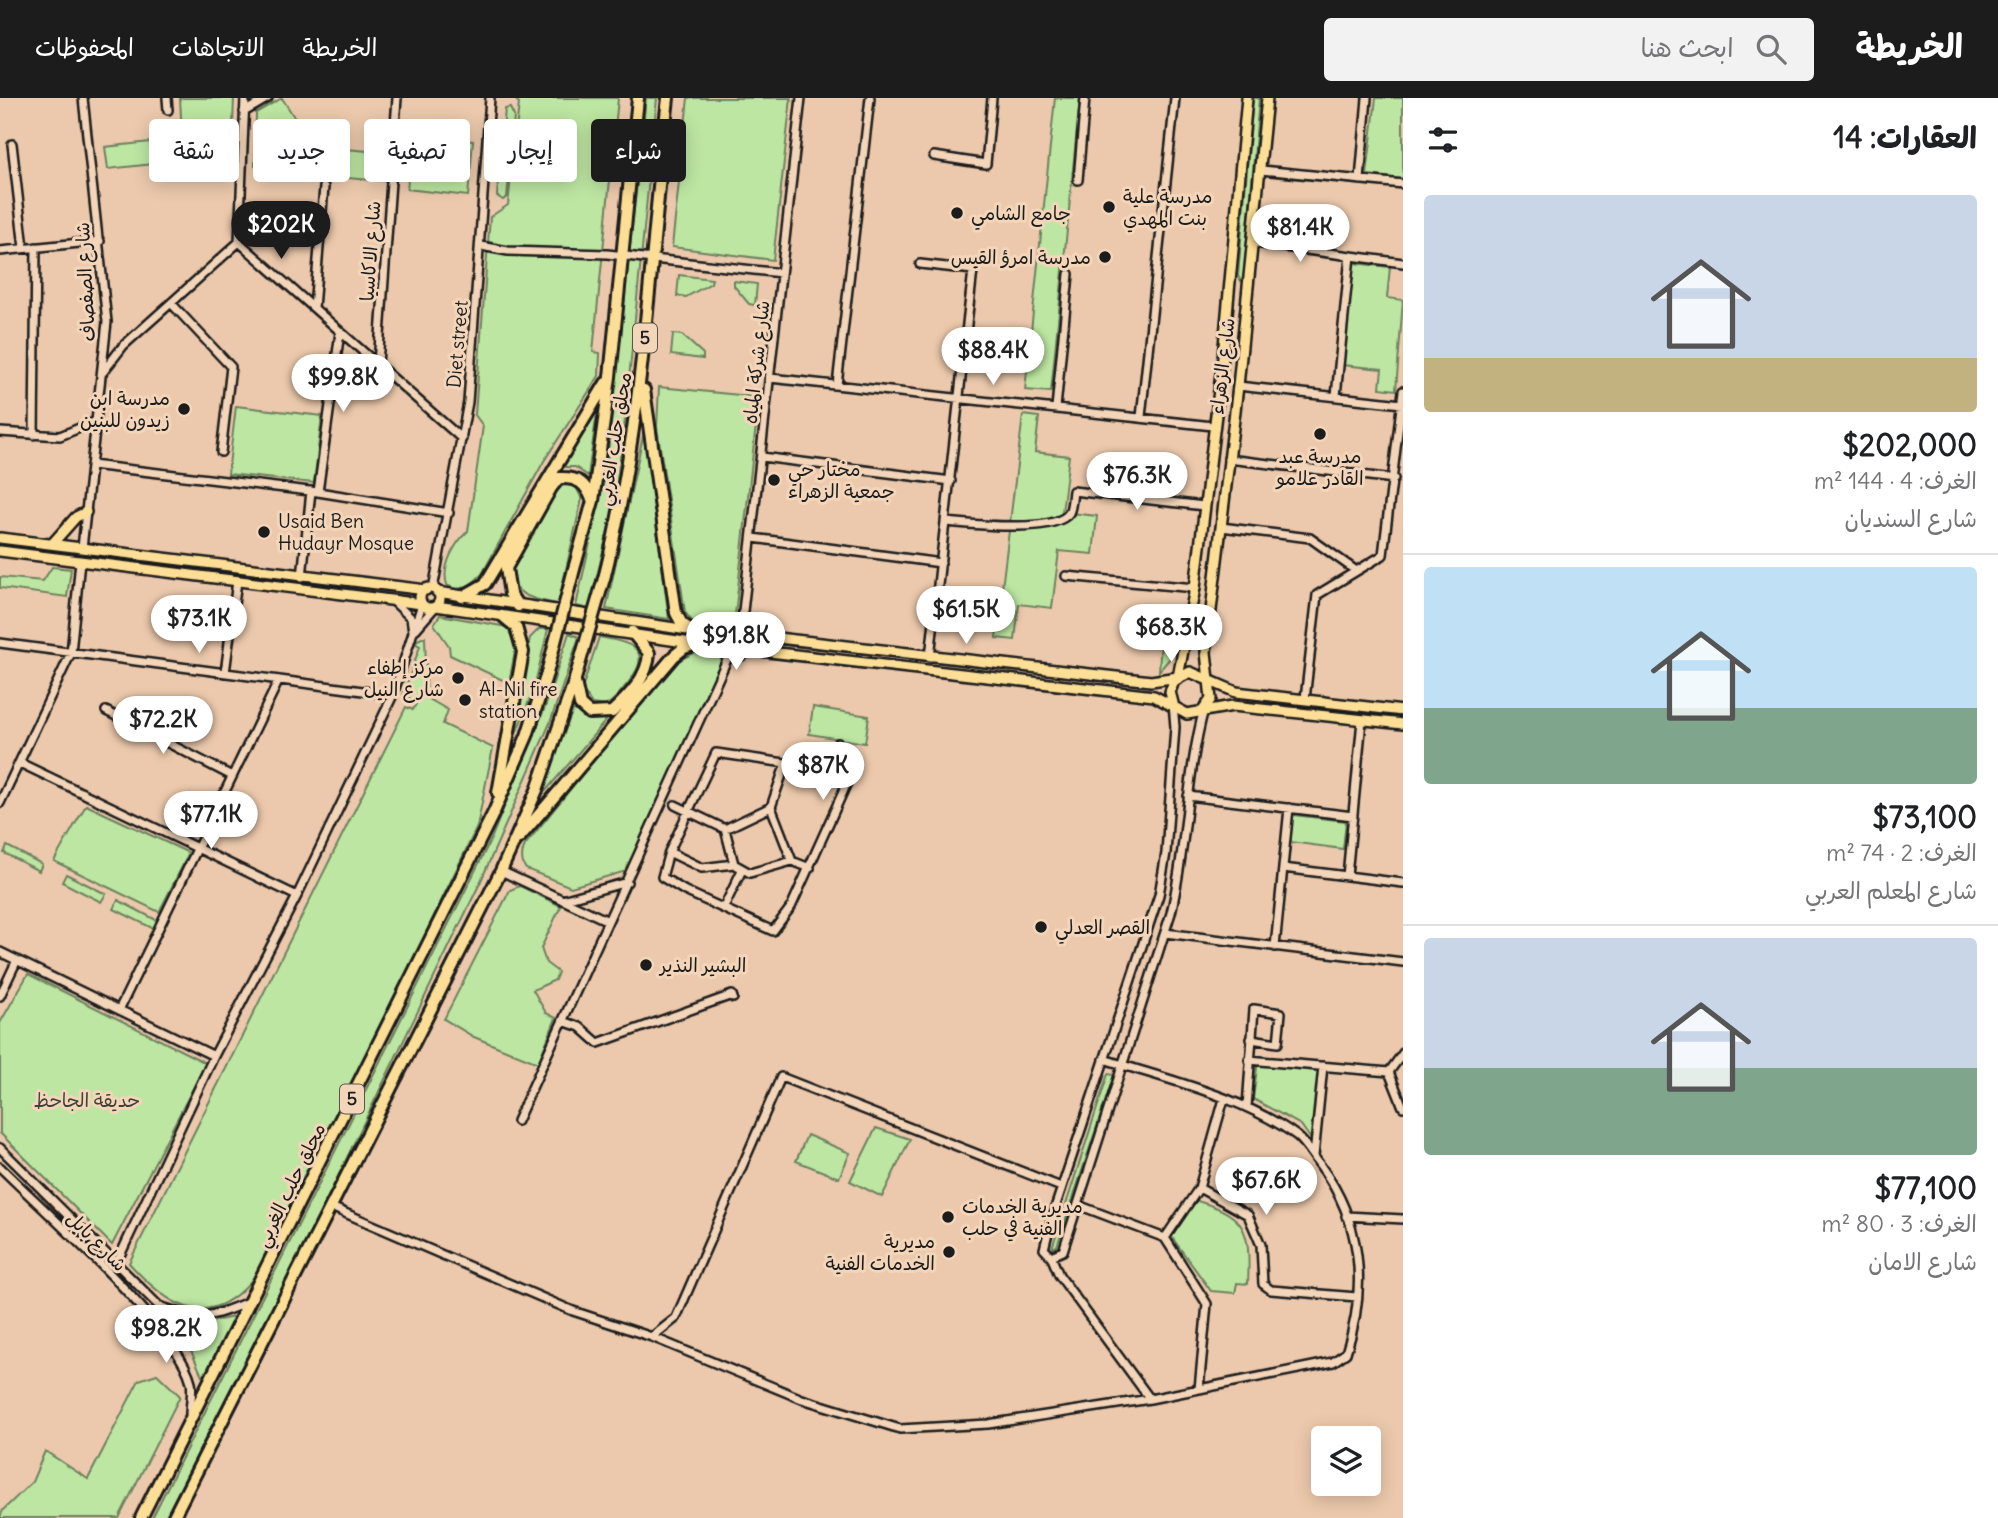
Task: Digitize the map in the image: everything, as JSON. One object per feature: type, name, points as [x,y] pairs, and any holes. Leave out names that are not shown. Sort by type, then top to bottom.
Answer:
[{"type":"highway","name":"محلق حلب الغربي","points":[[141,1518],[494,812],[527,736],[547,673],[593,501],[610,377],[638,98]]},
{"type":"highway","name":"محلق حلب الغربي","points":[[575,679],[621,508],[642,378],[650,259],[668,98]]},
{"type":"highway","points":[[462,597],[485,584],[610,377]]},
{"type":"highway","points":[[511,848],[674,656],[695,638],[676,613],[642,378]]},
{"type":"highway","points":[[518,606],[510,594],[506,568],[551,488],[559,478],[573,477],[583,483],[593,501]]},
{"type":"highway","points":[[494,812],[523,652],[516,627],[504,617]]},
{"type":"highway","points":[[575,679],[580,705],[589,713],[612,712],[646,674],[649,663],[649,653],[632,632]]},
{"type":"highway","name":"5","points":[[173,1518],[501,871],[537,790],[575,679]]},
{"type":"main road","points":[[1173,704],[1171,686],[1178,677],[1195,588],[1229,292],[1247,98]]},
{"type":"main road","name":"شارع الزهراء","points":[[1207,680],[1206,652],[1238,386],[1268,98]]},
{"type":"main road","points":[[1229,292],[1248,295]]},
{"type":"main road","points":[[51,544],[76,517],[86,512]]},
{"type":"main road","points":[[0,538],[302,577],[432,590],[695,638],[741,657],[751,650],[1154,696],[1187,714],[1233,706],[1403,724]]},
{"type":"main road","points":[[0,551],[632,632],[695,638],[727,636],[741,629],[751,635],[1151,681],[1197,673],[1236,692],[1403,711]]},
{"type":"main road","points":[[422,604],[421,595],[432,590]]},
{"type":"main road","points":[[432,590],[440,598],[436,606]]},
{"type":"main road","points":[[751,635],[751,650]]},
{"type":"main road","points":[[727,636],[728,651]]},
{"type":"main road","points":[[1204,709],[1212,692],[1207,680]]},
{"type":"street","name":"شارع الصفصاف","points":[[82,548],[107,322],[83,98]]},
{"type":"street","points":[[167,98],[168,110]]},
{"type":"street","points":[[103,372],[123,346],[239,242],[245,98]]},
{"type":"street","points":[[244,112],[268,98]]},
{"type":"street","name":"شارع الاكاسيا","points":[[378,364],[397,98]]},
{"type":"street","name":"Diet street","points":[[432,590],[463,439],[481,246],[490,98]]},
{"type":"street","name":"شارع شركة المياه","points":[[741,629],[801,98]]},
{"type":"street","points":[[837,385],[870,98]]},
{"type":"street","points":[[934,156],[986,164],[992,98]]},
{"type":"street","points":[[1077,180],[1085,98]]},
{"type":"street","points":[[1141,417],[1175,98]]},
{"type":"street","points":[[1360,180],[1367,98]]},
{"type":"street","points":[[12,144],[24,248]]},
{"type":"street","points":[[1261,170],[1403,184]]},
{"type":"street","points":[[314,308],[324,187]]},
{"type":"street","points":[[0,251],[100,241]]},
{"type":"street","points":[[239,242],[463,439]]},
{"type":"street","points":[[1254,243],[1403,263]]},
{"type":"street","points":[[481,246],[621,256],[781,273]]},
{"type":"street","points":[[34,435],[36,247]]},
{"type":"street","points":[[1336,396],[1350,256]]},
{"type":"street","points":[[920,264],[973,270],[961,398],[930,657]]},
{"type":"street","points":[[1056,408],[1069,274]]},
{"type":"street","points":[[171,303],[231,367],[221,452]]},
{"type":"street","points":[[302,577],[340,332]]},
{"type":"street","points":[[771,378],[1213,426]]},
{"type":"street","points":[[1238,386],[1402,404]]},
{"type":"street","points":[[1305,699],[1317,595],[1382,555],[1394,479],[1399,464],[1403,391]]},
{"type":"street","points":[[0,432],[60,436],[94,422]]},
{"type":"street","points":[[762,457],[951,481]]},
{"type":"street","points":[[1228,459],[1394,479]]},
{"type":"street","points":[[91,465],[314,491],[449,513]]},
{"type":"street","points":[[946,522],[1037,526],[1066,516],[1070,511],[1073,491],[1204,506]]},
{"type":"street","points":[[1221,527],[1310,538],[1355,570]]},
{"type":"street","points":[[753,538],[941,563]]},
{"type":"street","points":[[0,803],[71,653],[80,561]]},
{"type":"street","points":[[1066,576],[1195,588]]},
{"type":"street","points":[[225,673],[237,581]]},
{"type":"street","points":[[393,601],[411,618],[413,632]]},
{"type":"street","points":[[116,1264],[214,1056],[297,896],[393,695],[422,604]]},
{"type":"street","points":[[413,632],[436,606]]},
{"type":"street","points":[[0,643],[393,695]]},
{"type":"street","points":[[517,1121],[627,882],[728,651]]},
{"type":"street","points":[[119,1010],[279,680]]},
{"type":"street","points":[[1150,1399],[1059,1275],[1051,1256],[1044,1249],[1061,1187],[1163,877],[1175,727],[1173,704]]},
{"type":"street","points":[[1051,1256],[1063,1251],[1164,933],[1177,886],[1188,796],[1204,709]]},
{"type":"street","points":[[106,711],[232,776]]},
{"type":"street","points":[[1347,876],[1362,720]]},
{"type":"street","points":[[838,743],[836,761],[847,783],[791,907],[773,931],[685,891],[662,877],[669,852],[716,752],[840,771]]},
{"type":"street","points":[[20,763],[297,896]]},
{"type":"street","points":[[786,763],[771,807],[792,861]]},
{"type":"street","points":[[1188,796],[1353,816]]},
{"type":"street","points":[[675,806],[724,829],[734,864],[742,870],[750,873],[792,861],[810,868]]},
{"type":"street","points":[[724,829],[771,807]]},
{"type":"street","points":[[1275,947],[1289,808]]},
{"type":"street","points":[[669,852],[702,868],[734,864]]},
{"type":"street","points":[[1283,868],[1403,883]]},
{"type":"street","points":[[724,907],[742,870]]},
{"type":"street","points":[[501,871],[608,921]]},
{"type":"street","points":[[562,900],[627,882]]},
{"type":"street","points":[[1164,933],[1403,962]]},
{"type":"street","points":[[0,952],[214,1056]]},
{"type":"street","points":[[0,996],[17,960]]},
{"type":"street","points":[[563,1021],[580,1027],[598,1043],[732,995],[733,998]]},
{"type":"street","points":[[1247,1107],[1249,1060],[1251,1039],[1254,1009],[1281,1013],[1278,1043],[1251,1039]]},
{"type":"street","points":[[1389,1072],[1403,1053]]},
{"type":"street","points":[[331,1207],[573,1311],[652,1337],[802,1399],[900,1429],[988,1424],[1150,1399],[1333,1362],[1341,1358],[1349,1342],[1357,1311],[1358,1244],[1333,1182],[1299,1138],[1247,1107],[1104,1059]]},
{"type":"street","points":[[1249,1060],[1389,1072]]},
{"type":"street","points":[[1314,1157],[1323,1066]]},
{"type":"street","points":[[1389,1072],[1403,1107]]},
{"type":"street","points":[[652,1337],[676,1318],[780,1077],[1061,1187]]},
{"type":"street","points":[[1165,1238],[1199,1188],[1224,1099]]},
{"type":"street","points":[[0,1147],[153,1300],[184,1315],[211,1317],[252,1300]]},
{"type":"street","name":"شارع بابل","points":[[0,1167],[143,1310],[173,1349],[191,1382],[190,1419]]},
{"type":"street","points":[[1199,1188],[1248,1215],[1256,1228],[1261,1245],[1262,1280],[1266,1287],[1357,1297]]},
{"type":"street","points":[[1078,1205],[1165,1238],[1207,1304],[1199,1388]]},
{"type":"street","points":[[1346,1216],[1403,1219]]},
{"type":"street","points":[[143,1310],[153,1300]]},
{"type":"green space","points":[[180,98],[234,98],[233,119],[181,119]]},
{"type":"green space","points":[[282,98],[295,119],[256,119],[256,113]]},
{"type":"green space","points":[[514,98],[618,98],[616,119],[591,119],[591,182],[610,182],[593,352],[600,353],[599,376],[544,461],[482,574],[470,584],[452,588],[447,585],[446,570],[454,548],[468,531],[483,426],[475,415],[490,217],[508,205],[510,182],[577,182],[577,119],[517,119],[519,103]]},
{"type":"green space","points":[[646,98],[657,98],[655,119],[644,119]]},
{"type":"green space","points":[[688,98],[791,98],[773,260],[672,247],[679,182],[686,182]]},
{"type":"green space","points":[[1055,98],[1080,98],[1051,392],[1025,390]]},
{"type":"green space","points":[[1253,98],[1259,98],[1244,277],[1241,281],[1238,276]]},
{"type":"green space","points":[[1376,98],[1403,98],[1403,179],[1367,175]]},
{"type":"green space","points":[[510,108],[514,119],[504,119],[505,109]]},
{"type":"green space","points":[[470,141],[473,141],[470,174]]},
{"type":"green space","points":[[149,142],[149,164],[108,169],[105,147]]},
{"type":"green space","points":[[350,149],[364,151],[364,179],[350,178]]},
{"type":"green space","points":[[408,182],[469,182],[468,196],[407,189]]},
{"type":"green space","points":[[498,182],[508,182],[507,197],[503,200],[497,196]]},
{"type":"green space","points":[[637,182],[649,182],[624,429],[613,510],[589,609],[576,606],[606,471]]},
{"type":"green space","points":[[1353,263],[1390,267],[1387,298],[1403,300],[1396,390],[1380,388],[1382,369],[1342,365]]},
{"type":"green space","points":[[679,275],[712,279],[711,283],[686,297],[677,296]]},
{"type":"green space","points":[[734,281],[757,284],[755,305],[749,304],[734,286]]},
{"type":"green space","points":[[673,334],[682,335],[703,354],[703,359],[671,355]]},
{"type":"green space","points":[[659,387],[759,397],[734,624],[730,629],[692,621],[685,612],[657,427]]},
{"type":"green space","points":[[598,405],[588,476],[575,467],[558,467]]},
{"type":"green space","points":[[236,406],[322,416],[314,483],[228,474]]},
{"type":"green space","points":[[1023,415],[1039,417],[1035,452],[1069,456],[1062,512],[1097,516],[1093,554],[1059,551],[1052,608],[1019,604],[1015,640],[996,638]]},
{"type":"green space","points":[[644,431],[669,619],[606,609]]},
{"type":"green space","points":[[564,484],[576,487],[582,499],[558,604],[520,592],[511,579],[509,569],[558,488]]},
{"type":"green space","points":[[52,567],[71,569],[67,597],[0,588],[0,577],[43,581]]},
{"type":"green space","points":[[440,615],[507,627],[516,646],[509,683],[450,655],[449,646],[434,624]]},
{"type":"green space","points":[[1162,628],[1170,629],[1177,636],[1171,657],[1159,671]]},
{"type":"green space","points":[[539,629],[548,629],[534,688],[504,764],[530,638]]},
{"type":"green space","points":[[569,633],[579,637],[550,723],[480,883],[325,1203],[165,1518],[152,1518],[491,839],[546,705]]},
{"type":"green space","points":[[425,637],[427,698],[448,710],[443,724],[493,748],[477,827],[278,1238],[261,1267],[249,1283],[232,1298],[216,1307],[186,1307],[157,1290],[129,1263],[406,707],[413,710],[417,702],[403,695],[420,646],[416,644],[417,640]]},
{"type":"green space","points":[[599,637],[629,645],[636,649],[639,655],[636,671],[628,683],[618,696],[605,706],[592,704],[582,689]]},
{"type":"green space","points":[[694,653],[723,658],[630,870],[571,887],[526,869],[522,858],[525,845],[673,663]]},
{"type":"green space","points":[[575,705],[589,718],[609,717],[537,801]]},
{"type":"green space","points":[[813,707],[869,716],[865,743],[809,734]]},
{"type":"green space","points":[[86,805],[189,853],[159,912],[54,861]]},
{"type":"green space","points":[[1293,815],[1346,821],[1343,849],[1290,842]]},
{"type":"green space","points":[[7,846],[42,864],[39,871],[4,853]]},
{"type":"green space","points":[[66,874],[106,894],[101,902],[62,882]]},
{"type":"green space","points":[[520,886],[561,906],[541,948],[546,963],[558,972],[555,980],[533,990],[546,1013],[556,1018],[538,1063],[474,1037],[444,1019],[510,890]]},
{"type":"green space","points":[[118,900],[158,921],[154,929],[114,909]]},
{"type":"green space","name":"حديقة الجاحظ","points":[[28,974],[206,1063],[112,1245],[0,1133],[0,1023]]},
{"type":"green space","points":[[1258,1060],[1317,1066],[1319,1072],[1313,1142],[1301,1125],[1253,1099]]},
{"type":"green space","points":[[1108,1074],[1114,1075],[1057,1246],[1052,1248]]},
{"type":"green space","points":[[876,1128],[910,1139],[882,1197],[850,1181]]},
{"type":"green space","points":[[807,1135],[850,1153],[839,1178],[796,1161]]},
{"type":"green space","points":[[1187,1198],[1221,1210],[1240,1225],[1248,1248],[1248,1284],[1237,1283],[1235,1293],[1211,1291],[1171,1236]]},
{"type":"green space","points":[[152,1310],[194,1321],[214,1321],[236,1316],[203,1378],[192,1353]]},
{"type":"green space","points":[[157,1374],[180,1396],[119,1518],[0,1518],[3,1510],[32,1482],[45,1451],[88,1479],[139,1380]]},
{"type":"place","name":"مدرسة علية بنت المهدي","points":[[1109,207]]},
{"type":"place","name":"جامع الشامي","points":[[957,213]]},
{"type":"place","name":"مدرسة امرؤ القيس","points":[[1105,257]]},
{"type":"place","name":"مدرسة ابن زيدون للبنين","points":[[184,409]]},
{"type":"place","name":"مدرسة عبد القادر علامو","points":[[1320,434]]},
{"type":"place","name":"مختار حي جمعية الزهراء","points":[[774,480]]},
{"type":"place","name":"Usaid Ben Hudayr Mosque","points":[[264,532]]},
{"type":"place","name":"مركز إطفاء شارع النيل","points":[[458,678]]},
{"type":"place","name":"Al-Nil fire station","points":[[465,700]]},
{"type":"place","name":"القصر العدلي","points":[[1041,927]]},
{"type":"place","name":"البشير النذير","points":[[646,965]]},
{"type":"place","name":"مديرية الخدمات الفنية في حلب","points":[[948,1217]]},
{"type":"place","name":"مديرية الخدمات الفنية","points":[[949,1252]]}]
